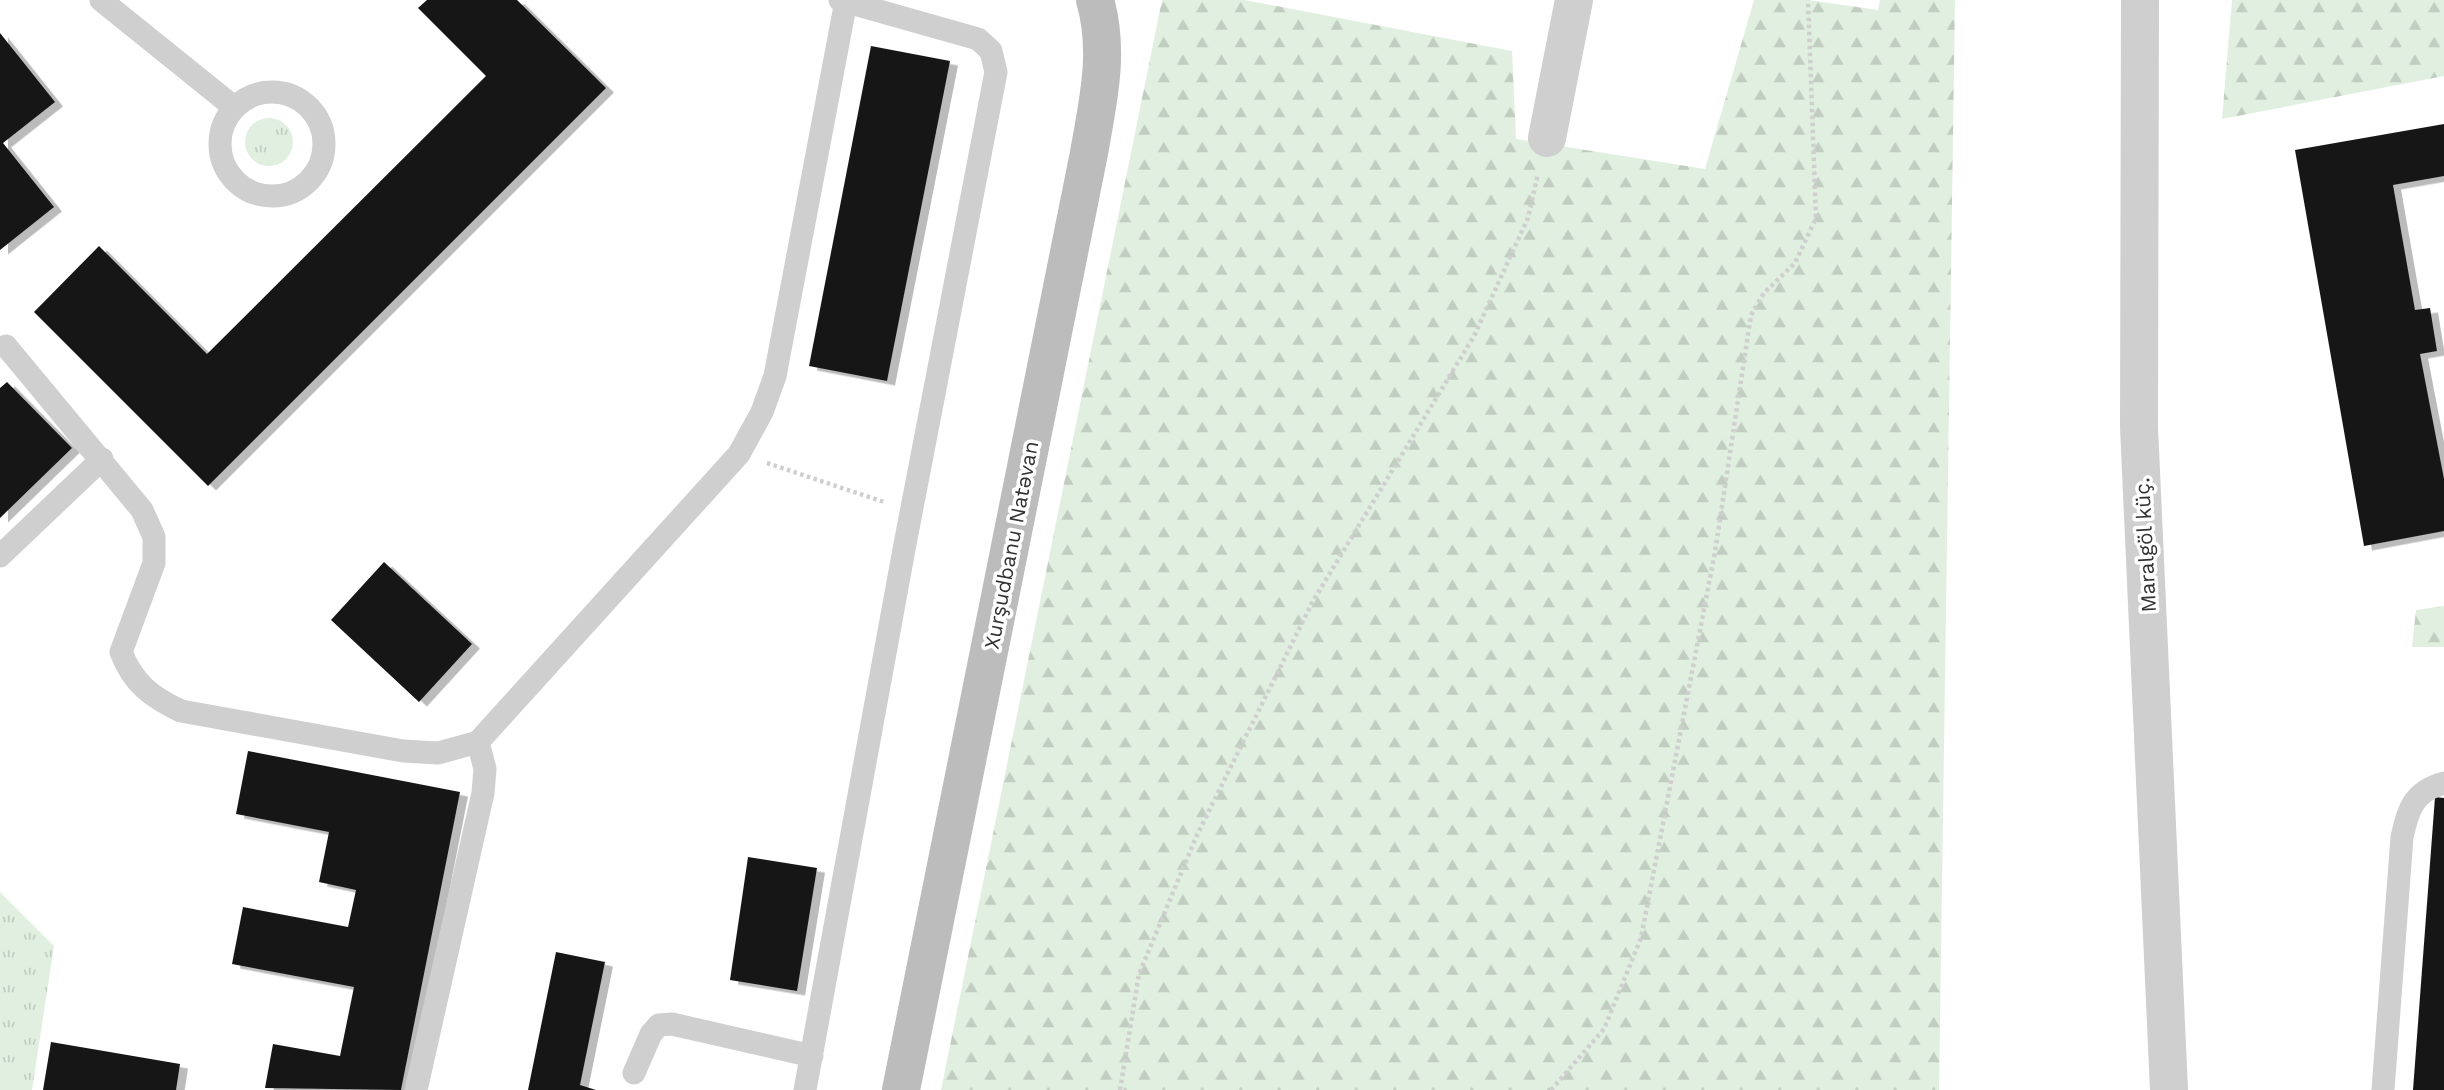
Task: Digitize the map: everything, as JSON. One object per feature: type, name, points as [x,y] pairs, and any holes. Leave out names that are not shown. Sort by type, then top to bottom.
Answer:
[{"type":"main road","name":"Xurşudbanu Natəvan","points":[[901,1090],[1090,153],[1104,68],[1102,25],[1095,0]]},
{"type":"street","points":[[1547,138],[1574,0]]},
{"type":"street","name":"Maralgöl küç.","points":[[2140,0],[2139,427],[2169,1090]]},
{"type":"lane","points":[[101,0],[235,108]]},
{"type":"lane","points":[[6,346],[142,510],[154,537],[154,563],[121,652],[129,673],[152,698],[181,711],[403,751],[438,753],[478,742],[739,454],[762,412],[775,376],[843,1],[978,39],[991,51],[996,72],[911,511],[805,1090]]},
{"type":"lane","points":[[281,92],[304,102],[320,121],[325,146],[318,170],[301,188],[277,197],[252,193],[232,178],[221,155],[221,142],[222,130],[235,108],[256,94],[281,92]]},
{"type":"lane","points":[[0,556],[102,459]]},
{"type":"lane","points":[[416,1090],[483,793],[485,769],[478,742]]},
{"type":"lane","points":[[2383,1090],[2403,830],[2410,806],[2420,793],[2444,783]]},
{"type":"lane","points":[[634,1073],[651,1034],[659,1025],[672,1024],[812,1056]]},
{"type":"path","points":[[1551,1090],[1604,1029],[1641,938],[1715,552],[1751,315],[1764,293],[1796,263],[1816,218],[1808,0]]},
{"type":"path","points":[[1120,1090],[1139,974],[1197,835],[1313,601],[1474,336],[1528,218],[1547,138]]},
{"type":"path","points":[[739,454],[911,511]]},
{"type":"green space","points":[[1162,0],[1245,0],[1512,51],[1516,139],[1705,169],[1754,0],[1808,0],[1878,10],[1880,0],[1955,0],[1939,1090],[941,1090]]},
{"type":"green space","points":[[2232,0],[2444,0],[2444,76],[2222,119]]},
{"type":"green space","points":[[269,118],[286,125],[293,142],[286,159],[269,166],[252,159],[245,142],[252,125]]},
{"type":"green space","points":[[2444,606],[2444,647],[2412,647],[2416,610]]},
{"type":"green space","points":[[0,892],[54,946],[32,1090],[0,1090]]},
{"type":"building","points":[[427,0],[517,0],[606,88],[208,486],[34,312],[99,246],[207,354],[486,76],[418,8]]},
{"type":"building","points":[[0,33],[55,102],[3,143],[54,207],[0,250]]},
{"type":"building","points":[[871,46],[950,61],[887,381],[809,366]]},
{"type":"building","points":[[2444,124],[2444,176],[2393,185],[2415,310],[2430,308],[2437,351],[2420,354],[2444,479],[2444,531],[2364,546],[2295,150]]},
{"type":"building","points":[[7,382],[72,448],[0,518],[0,388]]},
{"type":"building","points":[[384,562],[472,644],[419,702],[331,620]]},
{"type":"building","points":[[248,751],[460,792],[401,1090],[265,1088],[273,1044],[340,1056],[354,987],[232,964],[243,907],[348,927],[356,890],[319,882],[329,832],[236,814]]},
{"type":"building","points":[[2435,797],[2444,798],[2444,1090],[2413,1090]]},
{"type":"building","points":[[748,857],[817,868],[797,991],[730,980]]},
{"type":"building","points":[[556,952],[605,962],[580,1085],[596,1090],[528,1090]]},
{"type":"building","points":[[51,1042],[180,1064],[176,1090],[43,1090]]}]
